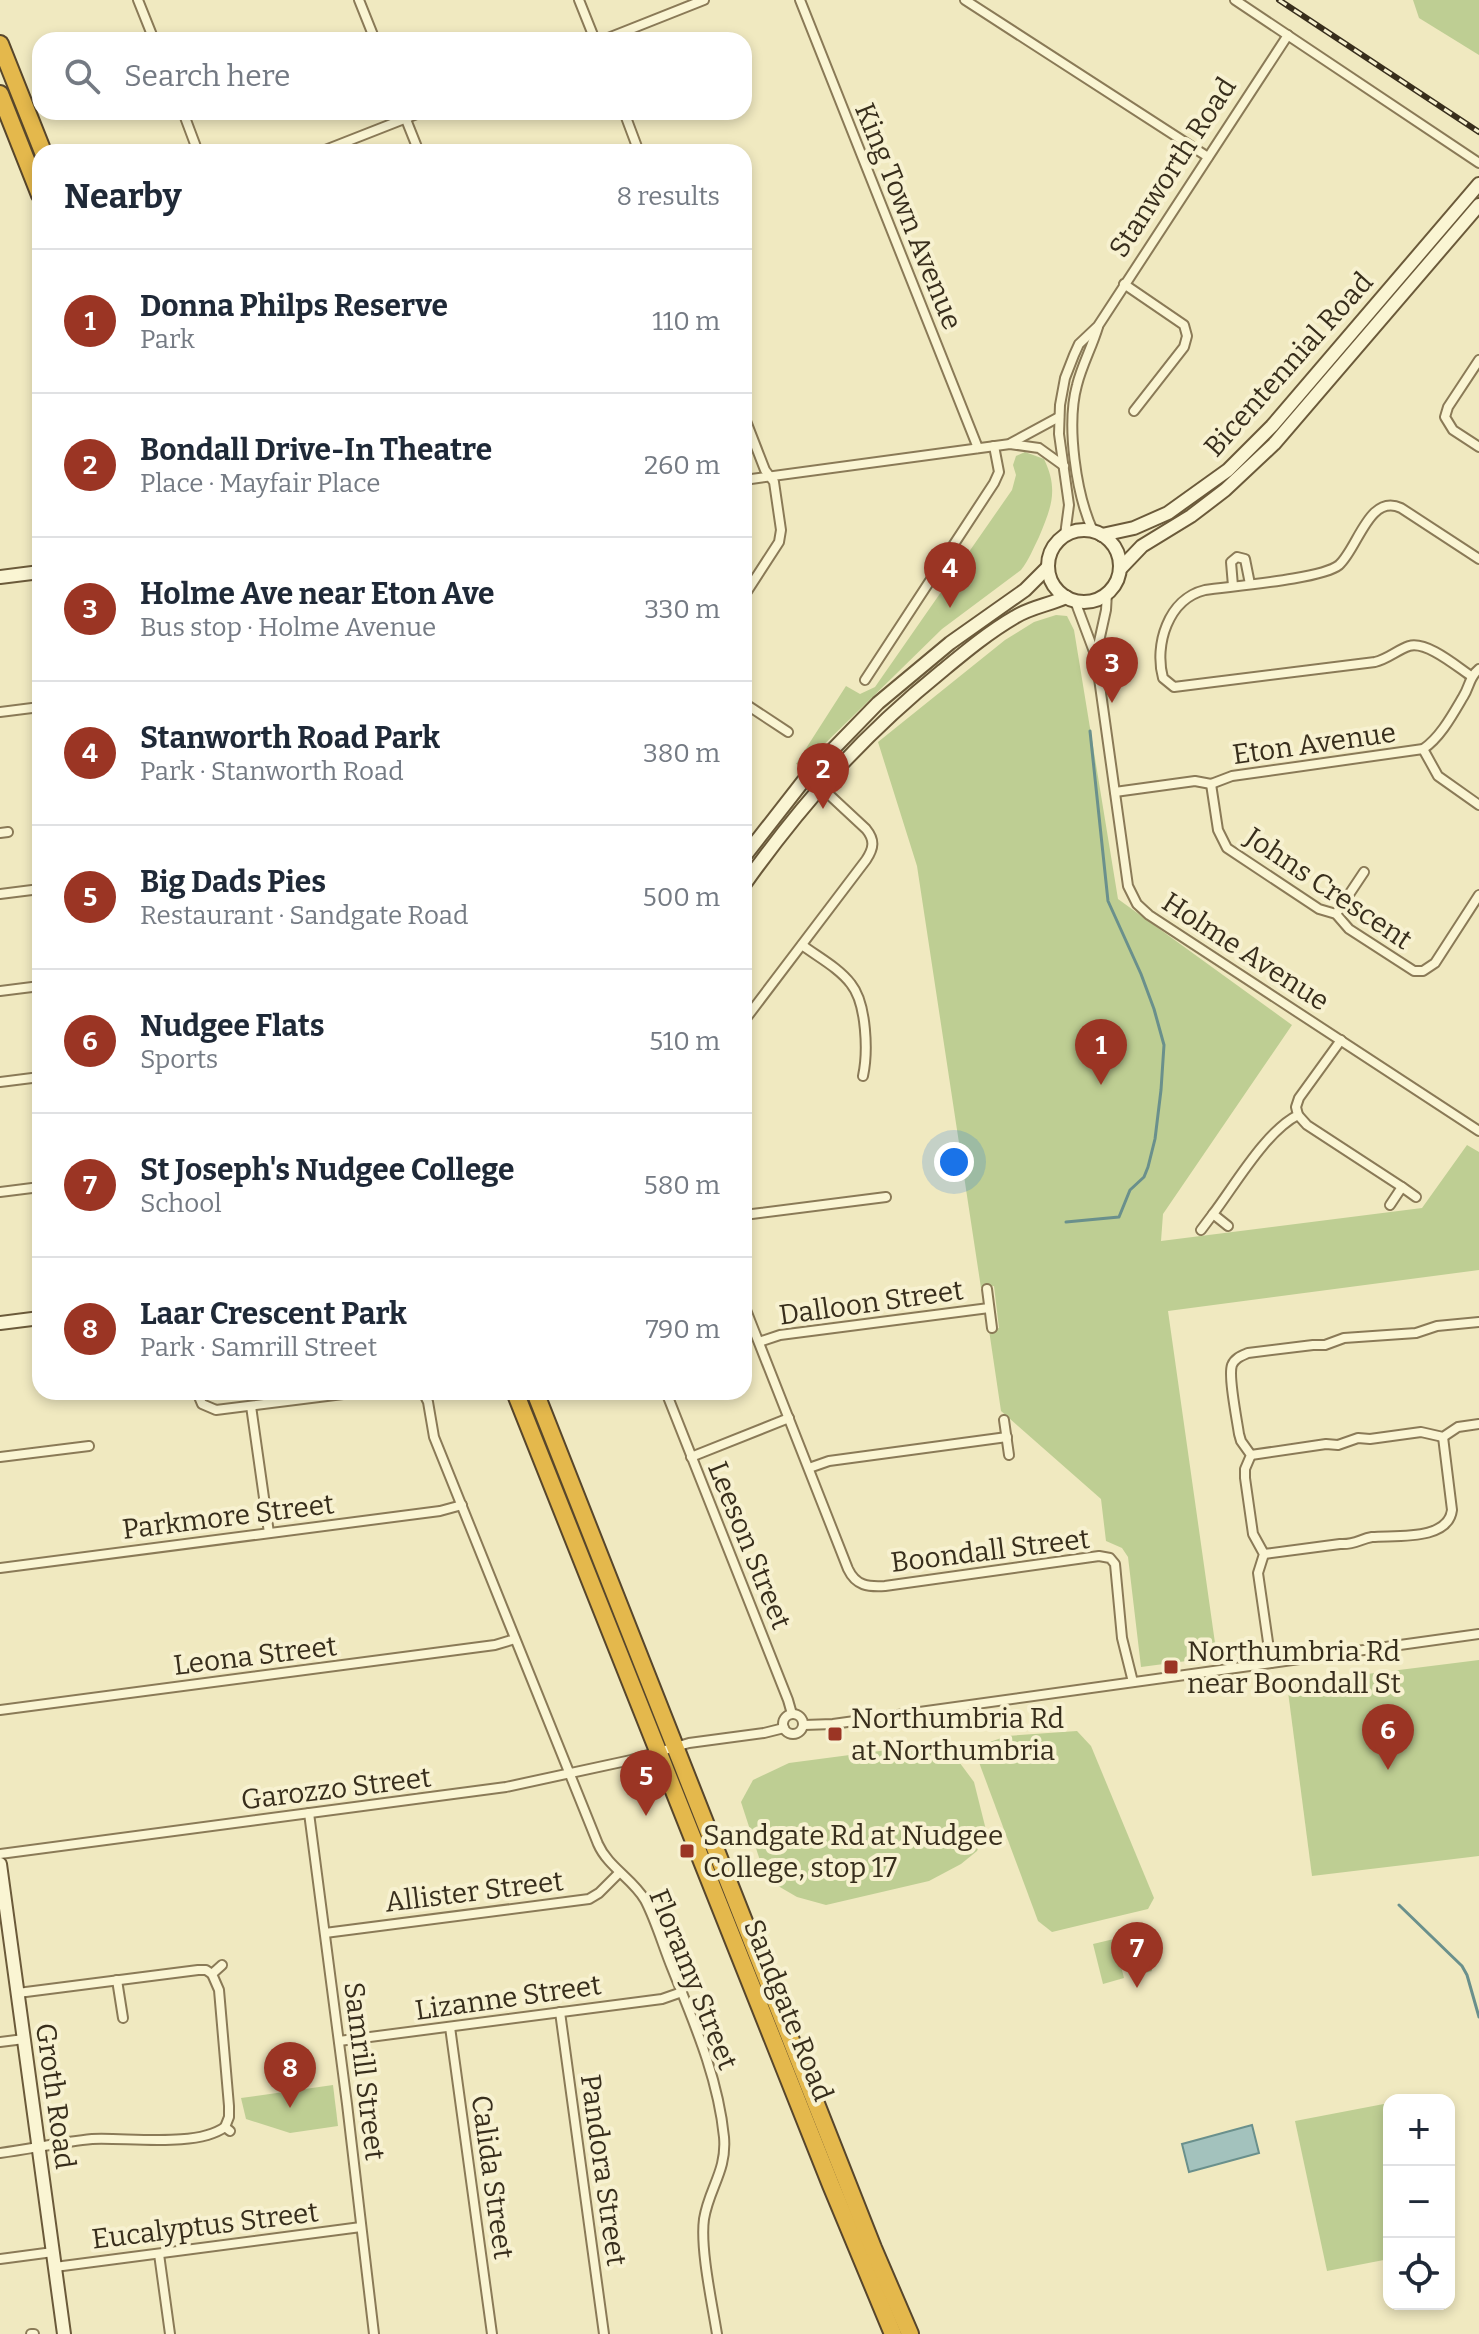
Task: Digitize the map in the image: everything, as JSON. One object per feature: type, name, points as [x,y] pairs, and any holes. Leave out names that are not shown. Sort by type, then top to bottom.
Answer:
[{"type":"highway","points":[[0,44],[40,144]]},
{"type":"highway","points":[[0,94],[32,175]]},
{"type":"highway","name":"Sandgate Road","points":[[518,1400],[910,2334]]},
{"type":"highway","name":"Sandgate Road","points":[[538,1400],[831,2185],[893,2334]]},
{"type":"main road","name":"Bicentennial Road","points":[[1098,533],[1134,528],[1168,513],[1237,461],[1272,426],[1478,185]]},
{"type":"main road","name":"Bicentennial Road","points":[[1120,569],[1142,546],[1225,490],[1274,444],[1479,205]]},
{"type":"main road","points":[[1074,531],[1098,533],[1116,549],[1120,569],[1114,586],[1107,593],[1086,602],[1071,599],[1057,590],[1050,579],[1048,567],[1052,549],[1065,535],[1074,531]]},
{"type":"main road","points":[[752,847],[808,775],[847,733],[899,684],[1025,590],[1048,567]]},
{"type":"main road","points":[[0,577],[32,573]]},
{"type":"main road","points":[[752,874],[821,785],[893,712],[978,642],[1018,615],[1071,599]]},
{"type":"main road","points":[[0,1323],[32,1319]]},
{"type":"main road","name":"Groth Road","points":[[0,1864],[64,2334]]},
{"type":"street","points":[[138,0],[151,32]]},
{"type":"street","points":[[359,0],[372,32]]},
{"type":"street","points":[[579,0],[592,32]]},
{"type":"street","points":[[623,32],[704,0]]},
{"type":"street","name":"King Town Avenue","points":[[800,0],[978,448]]},
{"type":"street","points":[[965,0],[1208,157]]},
{"type":"street","points":[[1235,0],[1477,162]]},
{"type":"street","name":"Stanworth Road","points":[[1098,533],[1085,513],[1080,494],[1072,413],[1076,387],[1098,326],[1288,35]]},
{"type":"street","points":[[186,120],[195,144]]},
{"type":"street","points":[[338,144],[393,120]]},
{"type":"street","points":[[406,120],[416,144]]},
{"type":"street","points":[[627,120],[636,144]]},
{"type":"street","points":[[1124,284],[1184,325],[1187,336],[1184,347],[1134,411]]},
{"type":"street","name":"Stanworth Road","points":[[1065,535],[1069,505],[1059,417],[1065,378],[1079,344],[1098,326]]},
{"type":"street","points":[[1479,360],[1448,407],[1445,417],[1453,430],[1479,447]]},
{"type":"street","points":[[1010,444],[1059,417]]},
{"type":"street","points":[[752,435],[774,482],[781,530],[779,542],[752,584]]},
{"type":"street","points":[[752,479],[1010,444],[1039,448],[1064,466]]},
{"type":"street","points":[[865,680],[994,483],[999,472],[994,446]]},
{"type":"street","points":[[1471,676],[1430,649],[1418,645],[1375,662],[1180,687],[1169,685],[1162,674],[1159,650],[1175,612],[1184,600],[1196,592],[1331,570],[1345,558],[1378,508],[1389,504],[1401,508],[1479,559]]},
{"type":"street","points":[[1233,586],[1231,562],[1237,557],[1245,559],[1250,584]]},
{"type":"street","name":"Holme Avenue","points":[[1096,657],[1107,593]]},
{"type":"street","name":"Holme Avenue","points":[[1071,599],[1096,657],[1128,886],[1137,904],[1149,915],[1479,1131]]},
{"type":"street","name":"Eton Avenue","points":[[1115,792],[1195,781],[1211,784],[1232,776],[1423,749],[1436,737],[1464,696],[1471,676],[1479,669]]},
{"type":"street","points":[[0,712],[32,708]]},
{"type":"street","points":[[752,708],[788,732]]},
{"type":"street","points":[[1423,749],[1438,776],[1479,805]]},
{"type":"street","points":[[752,1011],[873,848],[872,837],[866,829],[808,775]]},
{"type":"street","name":"Johns Crescent","points":[[1211,784],[1218,830],[1227,848],[1319,909],[1336,914],[1349,929],[1410,969],[1427,969],[1435,963],[1479,895]]},
{"type":"street","points":[[1336,914],[1364,872]]},
{"type":"street","points":[[0,894],[32,890]]},
{"type":"street","points":[[802,945],[843,976],[855,991],[861,1009],[867,1053],[863,1076]]},
{"type":"street","points":[[0,991],[32,987]]},
{"type":"street","points":[[1341,1040],[1299,1098],[1296,1107],[1298,1115],[1307,1125],[1416,1197]]},
{"type":"street","points":[[0,1082],[32,1078]]},
{"type":"street","points":[[1201,1230],[1274,1133],[1287,1120],[1298,1115]]},
{"type":"street","points":[[1390,1205],[1402,1187]]},
{"type":"street","points":[[0,1192],[32,1188]]},
{"type":"street","points":[[752,1214],[886,1197]]},
{"type":"street","points":[[1213,1214],[1228,1226]]},
{"type":"street","name":"Dalloon Street","points":[[987,1289],[992,1328]]},
{"type":"street","name":"Dalloon Street","points":[[759,1342],[780,1335],[989,1308]]},
{"type":"street","points":[[1251,1455],[1240,1438],[1232,1375],[1232,1365],[1240,1356],[1325,1345],[1344,1338],[1416,1333],[1437,1326],[1479,1322]]},
{"type":"street","name":"Boondall Street","points":[[752,1325],[850,1574],[856,1581],[866,1586],[885,1586],[1099,1556],[1110,1558],[1115,1564],[1115,1585],[1122,1614],[1121,1630],[1133,1682]]},
{"type":"street","points":[[200,1400],[209,1408],[220,1410],[297,1400]]},
{"type":"street","name":"Floramy Street","points":[[426,1400],[434,1437],[600,1850],[644,1899],[707,2055],[724,2135],[723,2165],[704,2220],[717,2334]]},
{"type":"street","name":"Leeson Street","points":[[669,1400],[792,1714]]},
{"type":"street","points":[[251,1406],[269,1533]]},
{"type":"street","points":[[691,1457],[789,1418]]},
{"type":"street","points":[[1004,1420],[1009,1455]]},
{"type":"street","points":[[1251,1455],[1338,1445],[1358,1438],[1421,1432],[1443,1437],[1458,1427],[1479,1424]]},
{"type":"street","points":[[809,1468],[829,1461],[1007,1437]]},
{"type":"street","points":[[1264,1554],[1351,1545],[1368,1538],[1434,1531],[1443,1527],[1450,1520],[1452,1510],[1443,1437]]},
{"type":"street","points":[[0,1457],[89,1446]]},
{"type":"street","points":[[1251,1455],[1245,1478],[1254,1538],[1264,1554],[1258,1573],[1271,1663]]},
{"type":"street","name":"Parkmore Street","points":[[0,1568],[440,1511],[462,1505]]},
{"type":"street","points":[[804,1725],[847,1722],[1479,1634]]},
{"type":"street","name":"Leona Street","points":[[0,1710],[495,1645],[515,1639]]},
{"type":"street","points":[[792,1714],[800,1717],[804,1725],[801,1732],[795,1735],[784,1728],[784,1719],[792,1714]]},
{"type":"street","name":"Garozzo Street","points":[[0,1854],[506,1787],[631,1760],[666,1749],[784,1728]]},
{"type":"street","name":"Samrill Street","points":[[309,1813],[374,2334]]},
{"type":"street","name":"Allister Street","points":[[325,1933],[589,1899],[619,1873]]},
{"type":"street","points":[[212,1974],[222,1965]]},
{"type":"street","points":[[0,2153],[89,2140],[165,2140],[211,2134],[227,2129],[229,2117],[219,1990],[212,1974],[206,1970],[18,1993]]},
{"type":"street","points":[[117,1980],[123,2018]]},
{"type":"street","name":"Lizanne Street","points":[[339,2041],[662,1999],[682,1992]]},
{"type":"street","name":"Pandora Street","points":[[560,2012],[604,2334]]},
{"type":"street","name":"Calida Street","points":[[450,2027],[492,2334]]},
{"type":"street","points":[[0,2042],[24,2039]]},
{"type":"street","name":"Eucalyptus Street","points":[[55,2267],[361,2227]]},
{"type":"street","points":[[0,2259],[53,2252]]},
{"type":"street","points":[[159,2254],[170,2334]]},
{"type":"green space","points":[[1413,0],[1479,0],[1479,55],[1419,18]]},
{"type":"green space","points":[[1025,452],[1044,459],[1051,480],[1052,499],[1039,537],[1024,566],[942,629],[802,766],[796,764],[846,686],[860,694],[875,687],[1012,490],[1016,456]]},
{"type":"green space","points":[[1056,615],[1067,616],[1074,630],[1118,899],[1292,1025],[1163,1214],[1161,1241],[1422,1208],[1467,1145],[1479,1152],[1479,1270],[1168,1311],[1217,1657],[1141,1667],[1128,1557],[1122,1548],[1106,1541],[1101,1499],[1001,1411],[989,1330],[999,1328],[994,1286],[981,1288],[917,866],[878,742],[1005,640],[1034,622]]},
{"type":"green space","points":[[1479,1660],[1479,1856],[1312,1876],[1287,1684]]},
{"type":"green space","points":[[1077,1731],[1091,1746],[1154,1898],[1148,1909],[1052,1932],[1038,1921],[977,1757],[987,1743],[1007,1736]]},
{"type":"green space","points":[[933,1744],[954,1755],[974,1782],[986,1830],[977,1851],[961,1864],[929,1881],[826,1905],[797,1897],[766,1879],[741,1802],[753,1780],[789,1763]]},
{"type":"green space","points":[[1142,1932],[1152,1971],[1131,1977],[1121,1937]]},
{"type":"green space","points":[[1114,1939],[1124,1978],[1103,1984],[1093,1944]]},
{"type":"green space","points":[[333,2085],[338,2126],[290,2133],[246,2119],[241,2098]]},
{"type":"green space","points":[[1383,2104],[1383,2260],[1327,2271],[1295,2121]]},
{"type":"water","points":[[1252,2125],[1259,2153],[1189,2172],[1182,2144]]},
{"type":"waterway","points":[[1066,1222],[1119,1217],[1130,1190],[1144,1177],[1155,1139],[1164,1045],[1141,974],[1108,901],[1090,731]]},
{"type":"waterway","points":[[1399,1905],[1462,1966],[1479,2017]]},
{"type":"railway","points":[[1279,0],[1479,132]]},
{"type":"place","name":"Stanworth Road Park","points":[[950,608]]},
{"type":"place","name":"Holme Ave near Eton Ave","points":[[1112,703]]},
{"type":"place","name":"Bondall Drive-In Theatre","points":[[823,809]]},
{"type":"place","name":"Donna Philps Reserve","points":[[1101,1085]]},
{"type":"place","name":"Northumbria Rd near Boondall St","points":[[1171,1667]]},
{"type":"place","name":"Northumbria Rd at Northumbria","points":[[835,1734]]},
{"type":"place","name":"Nudgee Flats","points":[[1388,1770]]},
{"type":"place","name":"Big Dads Pies","points":[[646,1816]]},
{"type":"place","name":"Sandgate Rd at Nudgee College, stop 17","points":[[687,1851]]},
{"type":"place","name":"St Joseph's Nudgee College","points":[[1137,1988]]},
{"type":"place","name":"Laar Crescent Park","points":[[290,2108]]}]
